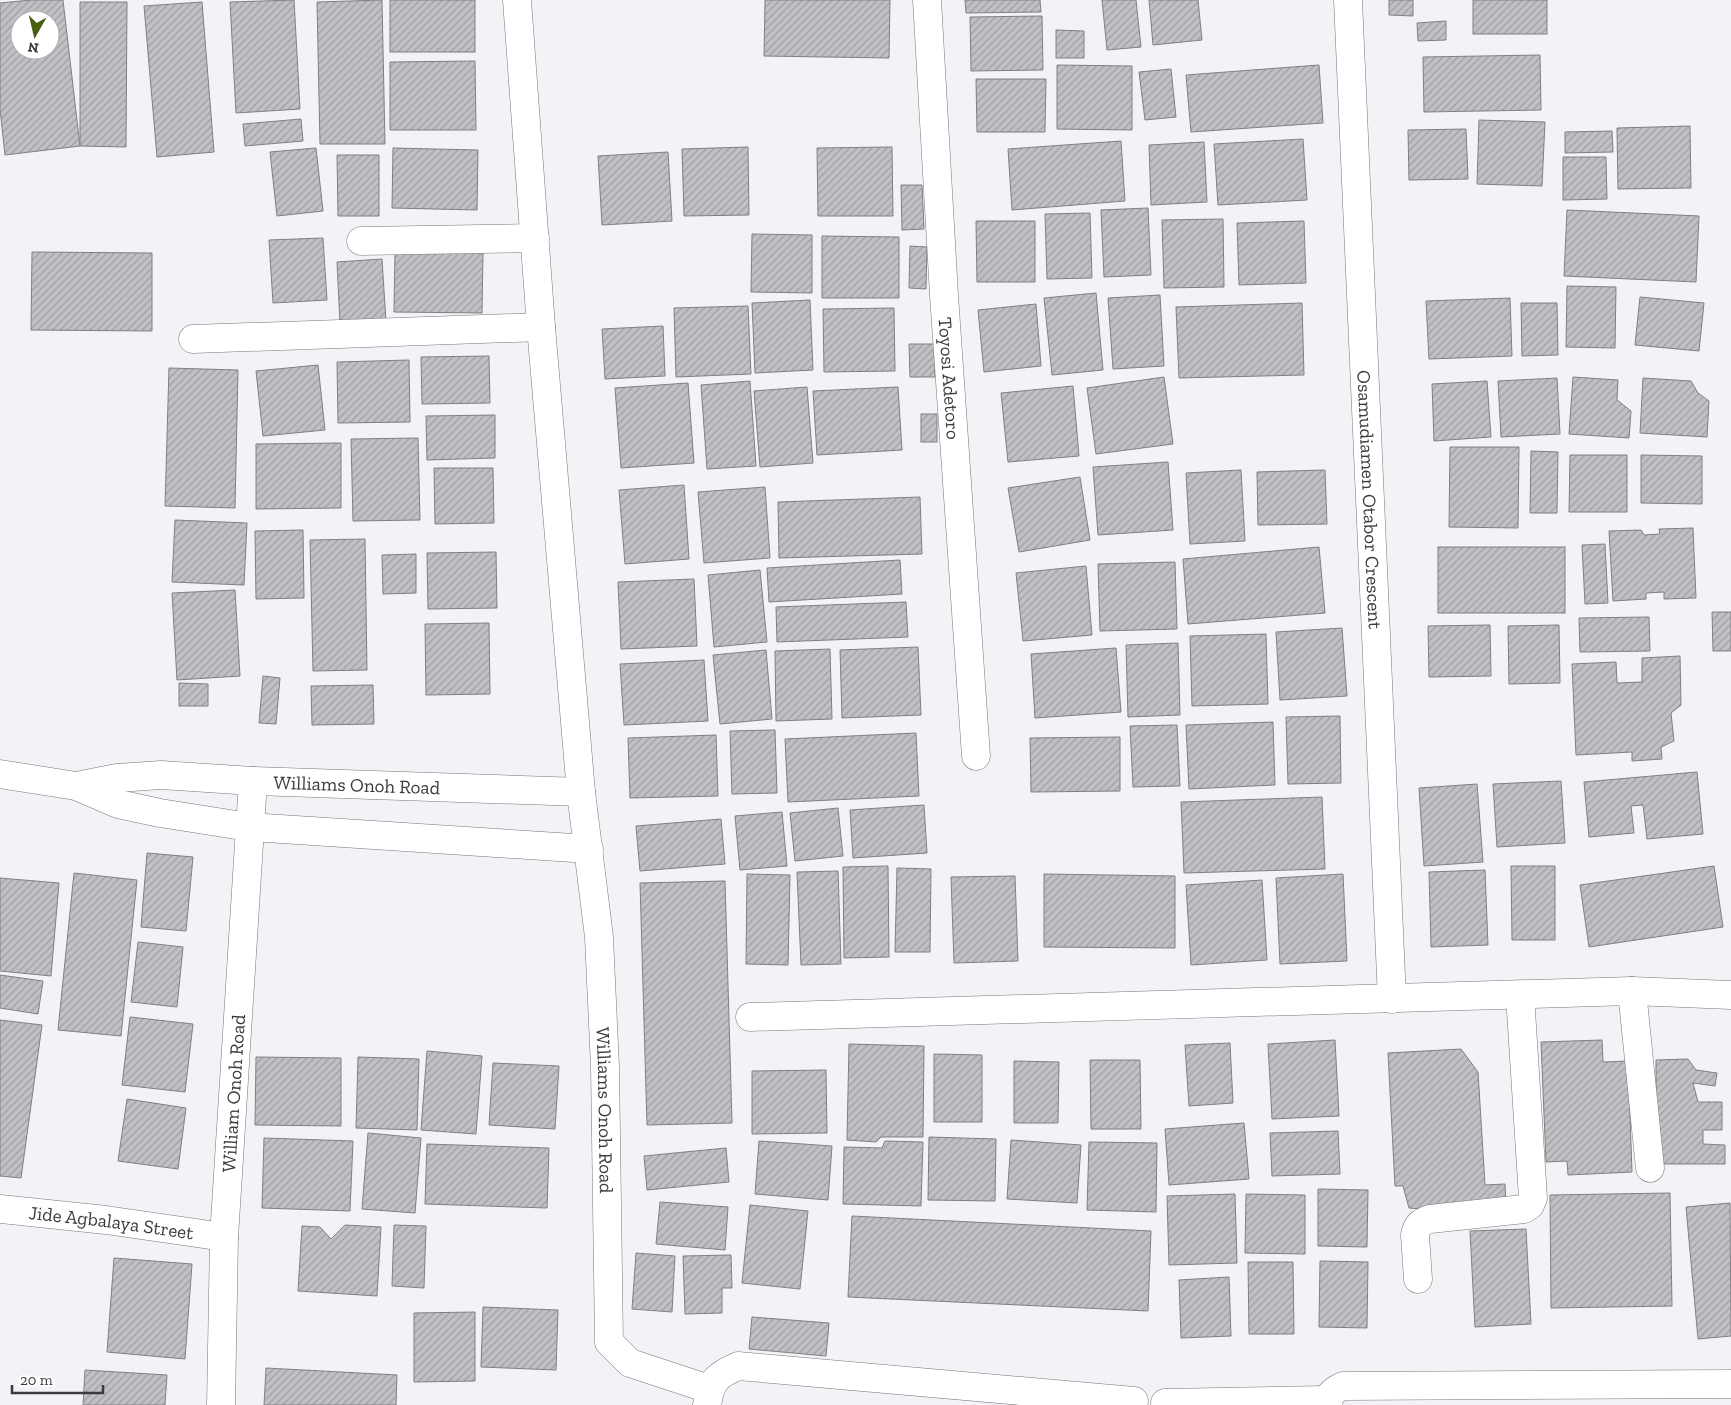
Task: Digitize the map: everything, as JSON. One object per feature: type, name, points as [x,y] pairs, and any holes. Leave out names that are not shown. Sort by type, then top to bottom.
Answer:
[{"type":"street","points":[[517,0],[541,327],[581,792]]},
{"type":"street","name":"Toyosi Adetoro","points":[[927,0],[944,295],[976,756]]},
{"type":"street","name":"Osamudiamen Otabor Crescent","points":[[1348,0],[1392,999]]},
{"type":"street","points":[[360,241],[535,238]]},
{"type":"street","points":[[193,339],[541,327]]},
{"type":"street","name":"Williams Onoh Road","points":[[0,774],[76,786],[118,804],[160,813],[249,827],[589,849]]},
{"type":"street","name":"Williams Onoh Road","points":[[76,786],[117,778],[161,775],[253,781],[581,792],[599,937],[605,1067],[609,1342],[630,1363],[708,1397]]},
{"type":"street","name":"William Onoh Road","points":[[221,1405],[224,1237],[253,781]]},
{"type":"street","points":[[750,1017],[1632,991],[1731,996]]},
{"type":"street","points":[[1632,991],[1650,1168]]},
{"type":"street","points":[[1418,1279],[1415,1235],[1420,1223],[1430,1219],[1524,1209],[1530,1205],[1533,1198],[1520,995]]},
{"type":"street","name":"Jide Agbalaya Street","points":[[0,1209],[106,1220],[224,1237]]},
{"type":"street","points":[[708,1397],[719,1374],[738,1366],[1134,1401]]},
{"type":"street","points":[[1165,1403],[1328,1403],[1333,1391],[1343,1386],[1731,1384]]},
{"type":"building","points":[[31,0],[63,0],[80,146],[5,155],[0,109],[0,3]]},
{"type":"building","points":[[294,0],[300,109],[236,113],[230,2]]},
{"type":"building","points":[[382,0],[385,144],[320,144],[317,2]]},
{"type":"building","points":[[390,0],[475,0],[475,52],[390,52]]},
{"type":"building","points":[[765,0],[890,0],[889,58],[764,56]]},
{"type":"building","points":[[965,0],[1040,0],[1041,12],[966,13]]},
{"type":"building","points":[[1102,0],[1136,0],[1141,47],[1107,50]]},
{"type":"building","points":[[1149,0],[1198,0],[1202,40],[1153,45]]},
{"type":"building","points":[[1389,0],[1413,0],[1413,16],[1389,15]]},
{"type":"building","points":[[1473,0],[1547,0],[1547,34],[1473,34]]},
{"type":"building","points":[[80,2],[127,2],[126,147],[80,146]]},
{"type":"building","points":[[202,2],[214,152],[157,157],[144,6]]},
{"type":"building","points":[[1042,16],[1043,70],[971,71],[970,17]]},
{"type":"building","points":[[1446,21],[1446,40],[1418,41],[1417,23]]},
{"type":"building","points":[[1056,30],[1084,31],[1084,58],[1056,58]]},
{"type":"building","points":[[1540,55],[1541,110],[1424,112],[1423,57]]},
{"type":"building","points":[[475,61],[476,130],[390,130],[390,62]]},
{"type":"building","points":[[1057,65],[1132,66],[1132,130],[1057,129]]},
{"type":"building","points":[[1319,65],[1323,123],[1191,132],[1186,75]]},
{"type":"building","points":[[1171,69],[1176,117],[1145,120],[1139,72]]},
{"type":"building","points":[[976,79],[1046,79],[1045,132],[977,132]]},
{"type":"building","points":[[301,119],[303,141],[245,146],[243,124]]},
{"type":"building","points":[[1479,120],[1545,122],[1542,186],[1477,184]]},
{"type":"building","points":[[1690,126],[1691,188],[1618,189],[1617,128]]},
{"type":"building","points":[[1466,129],[1468,179],[1409,180],[1408,130]]},
{"type":"building","points":[[1612,131],[1613,152],[1565,153],[1565,132]]},
{"type":"building","points":[[1303,139],[1307,200],[1218,205],[1214,144]]},
{"type":"building","points":[[1121,141],[1125,201],[1012,210],[1008,149]]},
{"type":"building","points":[[1204,142],[1207,202],[1151,205],[1149,145]]},
{"type":"building","points":[[748,147],[749,215],[684,216],[682,149]]},
{"type":"building","points":[[892,147],[893,216],[818,216],[817,148]]},
{"type":"building","points":[[316,148],[323,211],[277,216],[270,152]]},
{"type":"building","points":[[393,148],[478,150],[477,210],[392,208]]},
{"type":"building","points":[[668,152],[672,221],[602,225],[598,156]]},
{"type":"building","points":[[337,155],[379,155],[379,216],[338,216]]},
{"type":"building","points":[[1563,157],[1606,157],[1607,199],[1563,200]]},
{"type":"building","points":[[901,185],[922,185],[924,229],[902,230]]},
{"type":"building","points":[[1148,208],[1151,275],[1104,277],[1101,210]]},
{"type":"building","points":[[1567,210],[1699,216],[1696,282],[1564,276]]},
{"type":"building","points":[[1090,213],[1092,278],[1047,279],[1045,214]]},
{"type":"building","points":[[1223,219],[1224,287],[1164,288],[1162,220]]},
{"type":"building","points":[[976,221],[1035,221],[1035,282],[977,282]]},
{"type":"building","points":[[1304,221],[1306,283],[1239,285],[1237,223]]},
{"type":"building","points":[[752,234],[812,235],[812,293],[751,292]]},
{"type":"building","points":[[822,236],[899,237],[899,298],[822,298]]},
{"type":"building","points":[[323,238],[327,300],[273,303],[269,240]]},
{"type":"building","points":[[910,246],[927,247],[926,289],[909,288]]},
{"type":"building","points":[[395,251],[483,252],[482,313],[394,312]]},
{"type":"building","points":[[32,252],[152,253],[152,331],[31,330]]},
{"type":"building","points":[[382,259],[386,322],[340,324],[337,262]]},
{"type":"building","points":[[1567,286],[1616,287],[1615,348],[1566,347]]},
{"type":"building","points":[[1096,293],[1103,370],[1052,375],[1044,298]]},
{"type":"building","points":[[1160,295],[1164,366],[1113,369],[1108,298]]},
{"type":"building","points":[[1640,297],[1704,303],[1699,351],[1635,345]]},
{"type":"building","points":[[1510,298],[1512,356],[1429,359],[1426,301]]},
{"type":"building","points":[[810,300],[813,370],[755,373],[752,303]]},
{"type":"building","points":[[1302,303],[1304,375],[1179,378],[1176,307]]},
{"type":"building","points":[[1521,303],[1557,303],[1558,355],[1522,356]]},
{"type":"building","points":[[1036,304],[1041,366],[984,372],[978,310]]},
{"type":"building","points":[[748,306],[751,374],[676,377],[674,308]]},
{"type":"building","points":[[894,308],[895,371],[824,372],[823,309]]},
{"type":"building","points":[[663,326],[665,376],[605,379],[602,329]]},
{"type":"building","points":[[909,344],[935,344],[935,377],[910,377]]},
{"type":"building","points":[[489,356],[490,403],[422,404],[421,357]]},
{"type":"building","points":[[409,360],[410,422],[338,423],[337,362]]},
{"type":"building","points":[[318,365],[325,430],[263,436],[256,371]]},
{"type":"building","points":[[169,368],[238,370],[235,508],[165,506]]},
{"type":"building","points":[[1164,377],[1173,444],[1096,454],[1087,388]]},
{"type":"building","points":[[1573,377],[1618,380],[1617,400],[1631,411],[1629,438],[1569,434]]},
{"type":"building","points":[[1557,378],[1560,434],[1501,437],[1498,381]]},
{"type":"building","points":[[1643,378],[1691,381],[1698,393],[1709,401],[1707,437],[1640,433]]},
{"type":"building","points":[[750,381],[756,466],[707,469],[701,385]]},
{"type":"building","points":[[1487,381],[1491,437],[1434,441],[1432,384]]},
{"type":"building","points":[[688,383],[694,463],[621,468],[615,388]]},
{"type":"building","points":[[1073,386],[1079,456],[1008,462],[1001,393]]},
{"type":"building","points":[[807,387],[813,463],[760,467],[754,391]]},
{"type":"building","points":[[898,387],[902,450],[817,455],[813,391]]},
{"type":"building","points":[[921,414],[937,414],[937,442],[921,442]]},
{"type":"building","points":[[495,415],[495,458],[427,460],[426,416]]},
{"type":"building","points":[[418,438],[420,520],[353,521],[351,439]]},
{"type":"building","points":[[341,443],[341,508],[256,509],[256,444]]},
{"type":"building","points":[[1450,447],[1519,447],[1518,528],[1449,527]]},
{"type":"building","points":[[1531,451],[1558,452],[1557,513],[1530,513]]},
{"type":"building","points":[[1570,455],[1627,455],[1627,512],[1569,512]]},
{"type":"building","points":[[1641,455],[1702,456],[1702,504],[1641,503]]},
{"type":"building","points":[[1168,462],[1173,530],[1098,535],[1093,467]]},
{"type":"building","points":[[434,468],[493,468],[494,523],[435,524]]},
{"type":"building","points":[[1241,470],[1245,541],[1190,544],[1186,473]]},
{"type":"building","points":[[1325,470],[1327,524],[1258,525],[1257,472]]},
{"type":"building","points":[[1080,477],[1090,540],[1019,552],[1008,488]]},
{"type":"building","points":[[684,485],[689,559],[625,564],[619,490]]},
{"type":"building","points":[[765,487],[770,558],[704,563],[698,492]]},
{"type":"building","points":[[920,497],[922,554],[779,558],[778,502]]},
{"type":"building","points":[[175,520],[247,523],[244,585],[172,582]]},
{"type":"building","points":[[1693,528],[1696,598],[1664,599],[1664,592],[1646,593],[1646,599],[1613,601],[1609,531],[1641,530],[1644,535],[1660,534],[1659,529]]},
{"type":"building","points":[[303,530],[304,598],[256,599],[255,531]]},
{"type":"building","points":[[365,539],[367,670],[313,671],[310,540]]},
{"type":"building","points":[[1605,544],[1608,603],[1585,604],[1582,545]]},
{"type":"building","points":[[1319,547],[1325,613],[1188,624],[1183,559]]},
{"type":"building","points":[[1438,547],[1565,547],[1565,613],[1438,613]]},
{"type":"building","points":[[496,552],[497,608],[428,609],[427,553]]},
{"type":"building","points":[[416,554],[416,593],[383,594],[382,555]]},
{"type":"building","points":[[900,560],[902,594],[769,602],[767,568]]},
{"type":"building","points":[[1175,562],[1177,629],[1100,631],[1098,564]]},
{"type":"building","points":[[1086,566],[1092,635],[1023,641],[1016,573]]},
{"type":"building","points":[[760,570],[767,642],[714,647],[708,575]]},
{"type":"building","points":[[694,579],[697,646],[621,649],[618,582]]},
{"type":"building","points":[[235,590],[240,676],[177,680],[172,593]]},
{"type":"building","points":[[906,602],[908,637],[777,642],[776,607]]},
{"type":"building","points":[[1712,612],[1731,612],[1731,651],[1713,651]]},
{"type":"building","points":[[1649,617],[1650,651],[1580,652],[1579,618]]},
{"type":"building","points":[[489,623],[490,694],[426,695],[425,624]]},
{"type":"building","points":[[1490,625],[1491,676],[1429,677],[1428,626]]},
{"type":"building","points":[[1559,625],[1560,683],[1509,684],[1508,626]]},
{"type":"building","points":[[1342,628],[1347,696],[1280,700],[1276,632]]},
{"type":"building","points":[[1266,634],[1268,704],[1192,706],[1190,636]]},
{"type":"building","points":[[1178,643],[1180,715],[1128,717],[1126,645]]},
{"type":"building","points":[[918,647],[921,715],[842,718],[840,650]]},
{"type":"building","points":[[1116,648],[1121,712],[1035,718],[1031,654]]},
{"type":"building","points":[[830,649],[832,719],[776,721],[775,651]]},
{"type":"building","points":[[766,650],[772,719],[720,724],[713,655]]},
{"type":"building","points":[[1680,656],[1681,705],[1671,713],[1674,741],[1661,747],[1662,759],[1632,761],[1632,752],[1576,755],[1572,664],[1616,662],[1617,683],[1642,682],[1642,658]]},
{"type":"building","points":[[704,660],[708,721],[624,725],[620,664]]},
{"type":"building","points":[[263,676],[280,678],[276,724],[259,723]]},
{"type":"building","points":[[179,683],[208,684],[208,706],[179,706]]},
{"type":"building","points":[[373,685],[374,724],[312,725],[311,686]]},
{"type":"building","points":[[1340,716],[1341,783],[1288,784],[1286,717]]},
{"type":"building","points":[[1273,722],[1275,785],[1189,789],[1186,725]]},
{"type":"building","points":[[1177,725],[1180,786],[1133,787],[1130,726]]},
{"type":"building","points":[[775,730],[777,793],[732,794],[730,731]]},
{"type":"building","points":[[916,733],[919,796],[788,802],[785,739]]},
{"type":"building","points":[[716,735],[718,796],[630,798],[628,738]]},
{"type":"building","points":[[1120,737],[1120,791],[1031,792],[1030,738]]},
{"type":"building","points":[[1697,772],[1703,834],[1647,839],[1643,805],[1631,806],[1634,833],[1589,837],[1584,782]]},
{"type":"building","points":[[1561,781],[1565,843],[1497,847],[1493,784]]},
{"type":"building","points":[[1477,784],[1483,862],[1424,866],[1419,788]]},
{"type":"building","points":[[1322,797],[1325,869],[1184,873],[1181,802]]},
{"type":"building","points":[[924,805],[927,853],[853,858],[850,810]]},
{"type":"building","points":[[838,808],[843,856],[795,861],[790,813]]},
{"type":"building","points":[[782,812],[787,866],[740,870],[735,816]]},
{"type":"building","points":[[721,819],[725,864],[640,871],[636,826]]},
{"type":"building","points":[[147,853],[193,857],[186,931],[141,927]]},
{"type":"building","points":[[888,866],[889,957],[844,958],[843,867]]},
{"type":"building","points":[[1511,866],[1555,866],[1555,940],[1512,940]]},
{"type":"building","points":[[1714,866],[1723,927],[1589,947],[1580,885]]},
{"type":"building","points":[[897,868],[931,869],[930,952],[895,952]]},
{"type":"building","points":[[1485,870],[1488,945],[1431,947],[1429,872]]},
{"type":"building","points":[[838,871],[841,964],[801,965],[797,872]]},
{"type":"building","points":[[74,873],[137,880],[121,1036],[58,1030]]},
{"type":"building","points":[[747,874],[790,875],[788,965],[746,964]]},
{"type":"building","points":[[1044,874],[1175,876],[1175,948],[1044,947]]},
{"type":"building","points":[[1343,874],[1347,961],[1280,964],[1276,878]]},
{"type":"building","points":[[1015,876],[1018,961],[954,963],[951,877]]},
{"type":"building","points":[[0,878],[59,883],[51,976],[0,971]]},
{"type":"building","points":[[1262,880],[1267,960],[1191,965],[1186,885]]},
{"type":"building","points":[[725,881],[732,1123],[647,1125],[640,883]]},
{"type":"building","points":[[138,942],[183,947],[177,1007],[131,1002]]},
{"type":"building","points":[[0,975],[43,981],[38,1014],[0,1008]]},
{"type":"building","points":[[130,1017],[193,1024],[185,1092],[122,1085]]},
{"type":"building","points":[[0,1020],[42,1025],[21,1178],[0,1176]]},
{"type":"building","points":[[1335,1040],[1339,1116],[1272,1119],[1268,1044]]},
{"type":"building","points":[[1602,1040],[1603,1062],[1628,1061],[1632,1172],[1568,1175],[1567,1161],[1546,1162],[1541,1042]]},
{"type":"building","points":[[1230,1043],[1233,1103],[1189,1106],[1185,1045]]},
{"type":"building","points":[[849,1044],[924,1046],[923,1137],[881,1137],[876,1142],[847,1140]]},
{"type":"building","points":[[1461,1049],[1478,1072],[1485,1185],[1505,1184],[1506,1206],[1433,1210],[1409,1208],[1403,1186],[1395,1186],[1388,1053]]},
{"type":"building","points":[[427,1051],[482,1056],[476,1134],[421,1130]]},
{"type":"building","points":[[934,1054],[982,1055],[982,1122],[934,1122]]},
{"type":"building","points":[[256,1057],[341,1058],[341,1126],[255,1125]]},
{"type":"building","points":[[358,1057],[419,1059],[417,1130],[356,1128]]},
{"type":"building","points":[[1688,1059],[1696,1070],[1717,1073],[1715,1086],[1693,1083],[1698,1102],[1722,1102],[1722,1130],[1703,1130],[1703,1144],[1725,1145],[1725,1164],[1656,1164],[1656,1060]]},
{"type":"building","points":[[1090,1060],[1140,1060],[1141,1129],[1091,1129]]},
{"type":"building","points":[[1014,1061],[1059,1062],[1058,1123],[1014,1123]]},
{"type":"building","points":[[493,1063],[559,1066],[555,1129],[489,1125]]},
{"type":"building","points":[[826,1070],[827,1133],[752,1134],[752,1071]]},
{"type":"building","points":[[127,1099],[186,1108],[178,1169],[118,1161]]},
{"type":"building","points":[[1244,1123],[1249,1179],[1169,1185],[1165,1129]]},
{"type":"building","points":[[1338,1131],[1340,1174],[1272,1176],[1270,1133]]},
{"type":"building","points":[[368,1133],[421,1138],[415,1213],[362,1209]]},
{"type":"building","points":[[929,1137],[996,1139],[995,1201],[928,1200]]},
{"type":"building","points":[[264,1138],[353,1141],[350,1211],[262,1208]]},
{"type":"building","points":[[1011,1140],[1081,1145],[1077,1203],[1007,1199]]},
{"type":"building","points":[[759,1141],[832,1146],[828,1200],[755,1194]]},
{"type":"building","points":[[885,1141],[923,1142],[921,1206],[843,1204],[844,1147],[882,1148]]},
{"type":"building","points":[[1089,1142],[1157,1143],[1156,1212],[1087,1210]]},
{"type":"building","points":[[427,1144],[549,1148],[547,1208],[425,1204]]},
{"type":"building","points":[[726,1148],[729,1182],[647,1190],[644,1156]]},
{"type":"building","points":[[1318,1189],[1368,1190],[1367,1247],[1318,1246]]},
{"type":"building","points":[[1670,1193],[1672,1306],[1551,1308],[1550,1195]]},
{"type":"building","points":[[1235,1194],[1237,1263],[1169,1265],[1167,1196]]},
{"type":"building","points":[[1246,1194],[1305,1195],[1305,1254],[1245,1253]]},
{"type":"building","points":[[660,1202],[728,1207],[725,1250],[656,1244]]},
{"type":"building","points":[[1730,1203],[1731,1336],[1698,1339],[1686,1207]]},
{"type":"building","points":[[750,1205],[808,1211],[800,1289],[742,1283]]},
{"type":"building","points":[[852,1216],[1151,1231],[1148,1311],[848,1297]]},
{"type":"building","points":[[345,1225],[381,1227],[377,1296],[298,1291],[302,1226],[320,1227],[331,1239]]},
{"type":"building","points":[[394,1225],[426,1226],[424,1288],[392,1286]]},
{"type":"building","points":[[1526,1229],[1531,1324],[1475,1327],[1470,1231]]},
{"type":"building","points":[[636,1253],[675,1256],[672,1312],[632,1309]]},
{"type":"building","points":[[731,1255],[732,1288],[722,1288],[722,1313],[685,1314],[683,1256]]},
{"type":"building","points":[[114,1258],[192,1264],[185,1359],[107,1352]]},
{"type":"building","points":[[1320,1261],[1368,1262],[1367,1328],[1319,1327]]},
{"type":"building","points":[[1248,1262],[1293,1262],[1294,1334],[1249,1334]]},
{"type":"building","points":[[1229,1277],[1231,1336],[1181,1338],[1179,1280]]},
{"type":"building","points":[[483,1307],[558,1310],[556,1370],[481,1367]]},
{"type":"building","points":[[475,1312],[475,1381],[414,1382],[414,1313]]},
{"type":"building","points":[[752,1317],[829,1323],[826,1356],[749,1349]]},
{"type":"building","points":[[266,1368],[397,1375],[396,1405],[264,1405]]},
{"type":"building","points":[[85,1370],[167,1375],[165,1405],[83,1405]]}]
